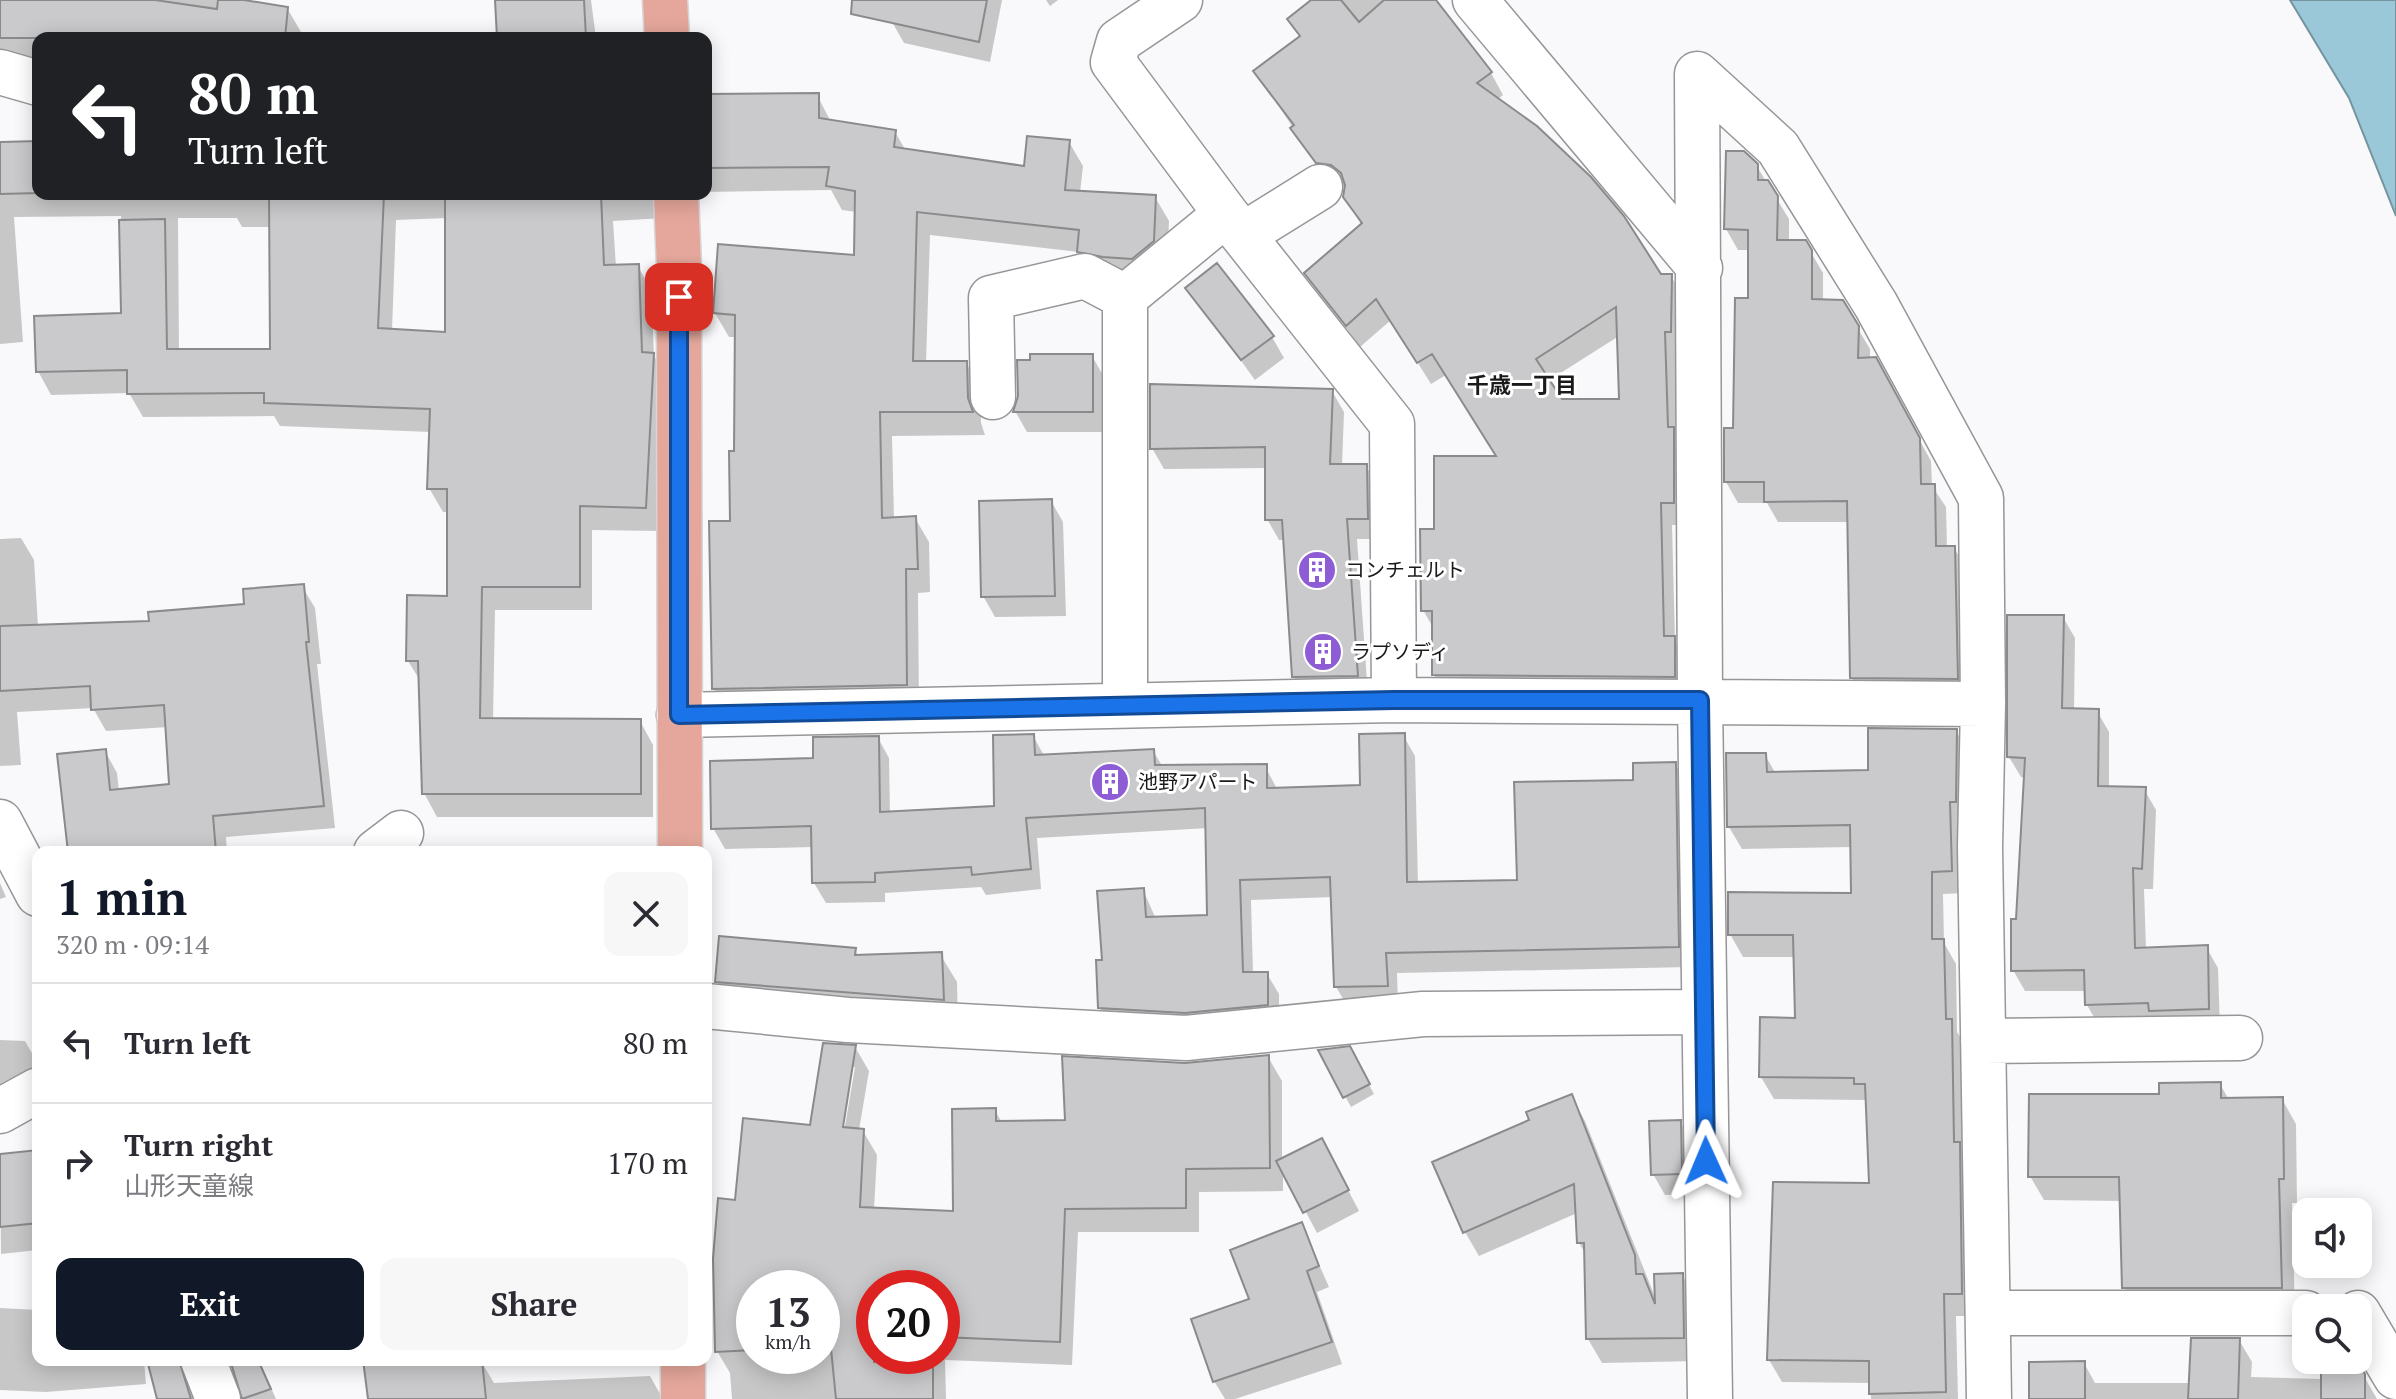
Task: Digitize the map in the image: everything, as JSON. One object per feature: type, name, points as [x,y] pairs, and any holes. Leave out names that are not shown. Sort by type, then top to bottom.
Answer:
[{"type":"main road","points":[[665,0],[667,32]]},
{"type":"main road","points":[[676,200],[680,846]]},
{"type":"main road","points":[[683,1366],[683,1399]]},
{"type":"lane","points":[[1180,0],[1119,41],[1113,62],[1234,224],[1392,424],[1394,700]]},
{"type":"lane","points":[[1475,0],[1700,268]]},
{"type":"lane","points":[[0,72],[32,81]]},
{"type":"lane","points":[[1710,1399],[1700,700],[1697,74],[1778,148],[1876,305],[1981,498],[1983,704],[1980,847],[1989,1399]]},
{"type":"lane","points":[[1125,297],[1234,224],[1320,187]]},
{"type":"lane","points":[[993,397],[991,298],[1085,276],[1125,297]]},
{"type":"lane","points":[[1125,297],[1125,705]]},
{"type":"lane","points":[[679,715],[1394,700],[1983,704]]},
{"type":"lane","points":[[0,822],[32,883]]},
{"type":"lane","points":[[712,1007],[848,1020],[1186,1038],[1423,1014],[1704,1012]]},
{"type":"lane","points":[[1983,1041],[2240,1038]]},
{"type":"lane","points":[[0,1111],[32,1093]]},
{"type":"lane","points":[[1988,1313],[2292,1313]]},
{"type":"lane","points":[[2372,1337],[2396,1377]]},
{"type":"lane","points":[[205,1366],[218,1399]]},
{"type":"water","points":[[2290,0],[2396,0],[2396,216],[2349,98]]},
{"type":"building","points":[[0,0],[155,0],[217,9],[218,0],[244,0],[288,7],[286,32],[32,32],[32,38],[0,38]]},
{"type":"building","points":[[495,0],[584,0],[586,32],[497,32]]},
{"type":"building","points":[[852,0],[987,0],[979,42],[851,14]]},
{"type":"building","points":[[1311,0],[1341,0],[1359,22],[1384,0],[1436,0],[1492,72],[1477,83],[1537,126],[1591,177],[1624,216],[1661,274],[1672,274],[1671,332],[1665,332],[1668,427],[1674,427],[1674,503],[1661,503],[1664,636],[1675,636],[1675,677],[1432,675],[1432,611],[1421,611],[1420,529],[1434,529],[1434,456],[1496,456],[1432,354],[1417,363],[1376,299],[1346,326],[1304,273],[1362,223],[1343,197],[1345,185],[1341,173],[1331,165],[1316,163],[1290,128],[1294,125],[1253,71],[1300,36],[1287,19]],"holes":[[[1616,307],[1619,399],[1562,399],[1536,359]]]},
{"type":"building","points":[[819,93],[819,118],[896,130],[894,147],[1024,166],[1027,136],[1070,140],[1065,190],[1156,195],[1154,241],[1132,259],[1077,252],[1079,230],[917,212],[913,361],[967,361],[968,398],[973,412],[880,412],[882,518],[916,516],[918,569],[906,569],[907,685],[712,689],[709,521],[730,521],[729,451],[734,451],[735,315],[713,313],[718,244],[854,255],[855,191],[826,186],[829,167],[712,168],[712,94]]},
{"type":"building","points":[[32,141],[32,193],[0,194],[0,142]]},
{"type":"building","points":[[1726,151],[1744,151],[1758,164],[1758,180],[1768,180],[1778,196],[1777,240],[1806,240],[1812,250],[1812,299],[1843,300],[1859,326],[1858,358],[1876,357],[1920,438],[1921,484],[1935,484],[1936,546],[1955,546],[1958,679],[1850,678],[1847,501],[1764,502],[1764,482],[1724,482],[1724,428],[1733,428],[1735,298],[1748,298],[1748,230],[1724,229]]},
{"type":"building","points":[[269,200],[384,200],[378,328],[445,332],[445,200],[601,200],[604,265],[639,264],[642,352],[654,353],[646,508],[580,506],[580,587],[482,587],[480,718],[641,719],[641,794],[422,794],[418,661],[406,661],[407,595],[447,596],[447,489],[427,489],[430,409],[264,403],[264,393],[127,394],[127,370],[36,372],[34,316],[121,313],[119,220],[165,219],[167,349],[270,349]]},
{"type":"building","points":[[1217,263],[1274,336],[1241,360],[1185,288]]},
{"type":"building","points":[[1030,354],[1093,354],[1093,412],[1013,412],[1018,396],[1017,360],[1030,360]]},
{"type":"building","points":[[1150,384],[1333,389],[1330,464],[1367,464],[1368,519],[1347,519],[1358,676],[1292,677],[1282,520],[1265,520],[1265,447],[1150,449]]},
{"type":"building","points":[[1052,499],[1055,596],[981,597],[979,501]]},
{"type":"building","points":[[304,584],[309,642],[306,642],[324,806],[213,816],[216,846],[67,846],[57,754],[106,749],[110,790],[169,784],[164,705],[91,710],[90,686],[0,691],[0,626],[149,621],[148,612],[244,604],[243,589]]},
{"type":"building","points":[[2007,615],[2064,615],[2062,708],[2099,709],[2098,786],[2146,787],[2142,869],[2133,868],[2135,948],[2208,945],[2209,1009],[2149,1011],[2148,1003],[2085,1005],[2084,970],[2011,971],[2011,919],[2016,919],[2025,758],[2007,757]]},
{"type":"building","points":[[1868,728],[1957,729],[1956,802],[1950,802],[1952,871],[1932,872],[1932,939],[1944,939],[1946,1019],[1952,1019],[1954,1142],[1960,1142],[1962,1294],[1944,1294],[1946,1392],[1869,1394],[1869,1361],[1767,1360],[1773,1182],[1869,1183],[1865,1084],[1854,1084],[1854,1078],[1759,1077],[1760,1017],[1795,1018],[1793,935],[1728,935],[1728,892],[1851,893],[1850,825],[1727,827],[1726,753],[1766,753],[1767,772],[1868,770]]},
{"type":"building","points":[[1405,733],[1407,882],[1517,880],[1514,782],[1633,780],[1633,763],[1676,762],[1679,947],[1386,953],[1388,986],[1334,987],[1330,877],[1240,880],[1243,972],[1268,972],[1268,1005],[1185,1013],[1098,1008],[1096,960],[1102,960],[1097,891],[1144,888],[1146,917],[1207,915],[1205,808],[1026,818],[1031,869],[972,875],[971,867],[875,873],[875,882],[812,883],[811,826],[711,829],[710,761],[813,758],[813,737],[879,736],[880,812],[994,806],[993,735],[1034,734],[1035,755],[1154,749],[1155,765],[1267,764],[1267,788],[1360,785],[1359,734]]},
{"type":"building","points":[[719,936],[856,948],[855,955],[942,952],[944,1000],[715,982]]},
{"type":"building","points":[[823,1043],[856,1045],[843,1127],[864,1129],[860,1207],[953,1211],[952,1109],[996,1108],[996,1121],[1065,1120],[1062,1056],[1185,1063],[1269,1055],[1270,1168],[1186,1169],[1186,1208],[1065,1209],[1060,1342],[960,1338],[960,1270],[856,1270],[856,1374],[933,1374],[933,1399],[836,1399],[834,1374],[840,1374],[840,1270],[736,1270],[736,1351],[715,1352],[713,1258],[718,1198],[735,1200],[743,1118],[810,1125]]},
{"type":"building","points":[[1350,1046],[1370,1084],[1343,1098],[1318,1050]]},
{"type":"building","points":[[2221,1082],[2221,1098],[2283,1097],[2284,1179],[2279,1179],[2282,1288],[2122,1288],[2119,1177],[2028,1177],[2029,1094],[2159,1094],[2159,1083]]},
{"type":"building","points":[[1572,1094],[1635,1255],[1636,1274],[1643,1274],[1655,1304],[1654,1274],[1683,1273],[1684,1338],[1586,1339],[1584,1243],[1577,1243],[1574,1184],[1463,1233],[1432,1162],[1529,1120],[1526,1112]]},
{"type":"building","points":[[1681,1120],[1682,1174],[1651,1175],[1649,1121]]},
{"type":"building","points":[[1322,1138],[1349,1190],[1303,1213],[1276,1161]]},
{"type":"building","points":[[32,1151],[32,1224],[0,1227],[0,1154]]},
{"type":"building","points":[[1302,1222],[1319,1266],[1307,1271],[1332,1342],[1213,1382],[1191,1319],[1249,1299],[1230,1250]]},
{"type":"building","points":[[2191,1338],[2240,1338],[2238,1399],[2188,1399]]},
{"type":"building","points":[[2085,1361],[2085,1399],[2029,1399],[2029,1362]]},
{"type":"building","points":[[149,1366],[181,1366],[191,1399],[157,1399]]},
{"type":"building","points":[[232,1366],[261,1366],[271,1389],[242,1399]]},
{"type":"building","points":[[364,1366],[483,1366],[486,1399],[368,1399]]},
{"type":"building","points":[[2321,1374],[2365,1374],[2365,1399],[2321,1399]]},
{"type":"place","name":"コンチェルト","points":[[1317,570]]},
{"type":"place","name":"ラプソディ","points":[[1323,652]]},
{"type":"place","name":"池野アパート","points":[[1110,782]]},
{"type":"district","name":"千歳一丁目","points":[[1522,385]]},
{"type":"route","points":[[679,297],[679,715],[1394,700],[1700,700],[1706,1161]]}]
